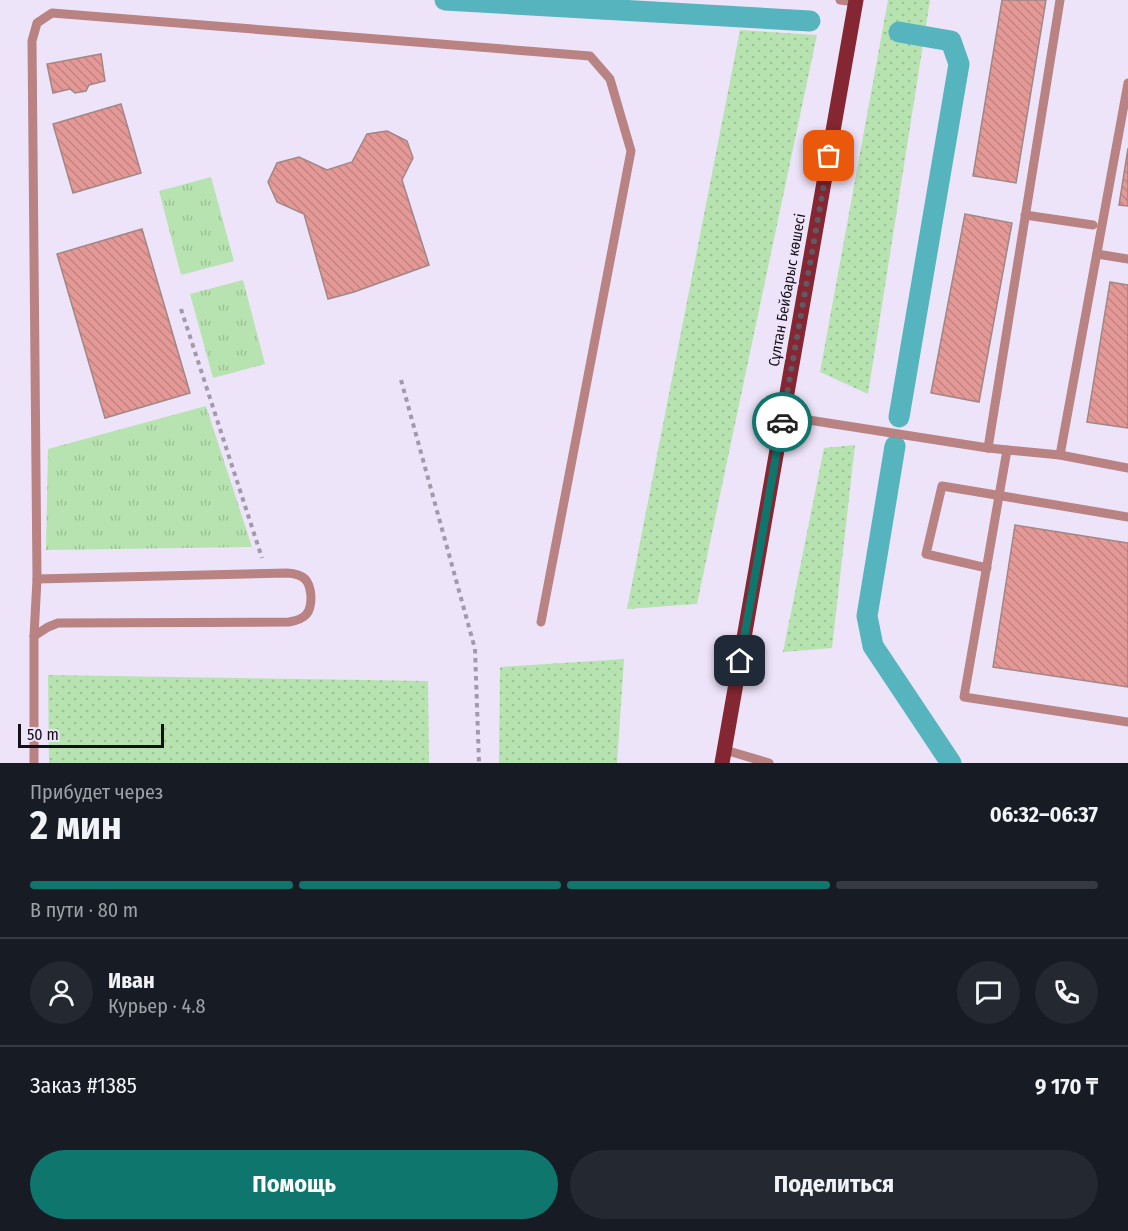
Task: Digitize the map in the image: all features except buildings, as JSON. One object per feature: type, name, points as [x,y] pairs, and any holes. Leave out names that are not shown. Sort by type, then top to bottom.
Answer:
[{"type":"main road","name":"Сұлтан Бейбарыс көшесі","points":[[723,757],[856,1]]},
{"type":"lane","points":[[840,0],[856,1]]},
{"type":"lane","points":[[988,448],[1060,0]]},
{"type":"lane","points":[[34,763],[34,636],[37,579],[32,41],[37,23],[52,13],[590,56],[610,79],[631,151],[541,622]]},
{"type":"lane","points":[[1060,455],[1128,83]]},
{"type":"lane","points":[[1025,215],[1093,225]]},
{"type":"lane","points":[[1097,254],[1128,259]]},
{"type":"lane","points":[[783,416],[988,448],[1060,455],[1128,468]]},
{"type":"lane","points":[[1007,450],[964,697],[1128,722]]},
{"type":"lane","points":[[987,568],[926,554],[942,486],[1128,517]]},
{"type":"lane","points":[[34,636],[58,624],[289,622],[301,620],[308,614],[311,607],[310,584],[305,577],[298,574],[37,579]]},
{"type":"lane","points":[[723,757],[769,763]]},
{"type":"path","points":[[181,309],[262,558]]},
{"type":"path","points":[[401,380],[475,649],[479,763]]},
{"type":"green space","points":[[888,0],[930,0],[868,394],[820,372]]},
{"type":"green space","points":[[740,30],[817,35],[697,604],[627,609]]},
{"type":"green space","points":[[211,177],[234,261],[181,275],[159,191]]},
{"type":"green space","points":[[243,280],[265,364],[213,378],[190,294]]},
{"type":"green space","points":[[206,406],[252,547],[46,550],[48,449]]},
{"type":"green space","points":[[855,445],[832,648],[783,652],[824,448]]},
{"type":"green space","points":[[624,659],[617,763],[499,763],[500,667]]},
{"type":"green space","points":[[48,675],[428,681],[429,763],[49,763]]},
{"type":"waterway","points":[[445,0],[810,21]]},
{"type":"waterway","points":[[899,32],[951,41],[959,64],[899,417]]},
{"type":"waterway","points":[[895,446],[867,616],[873,646],[951,763]]},
{"type":"way so far","points":[[782,422],[829,156]]},
{"type":"route","points":[[740,661],[782,422]]}]
